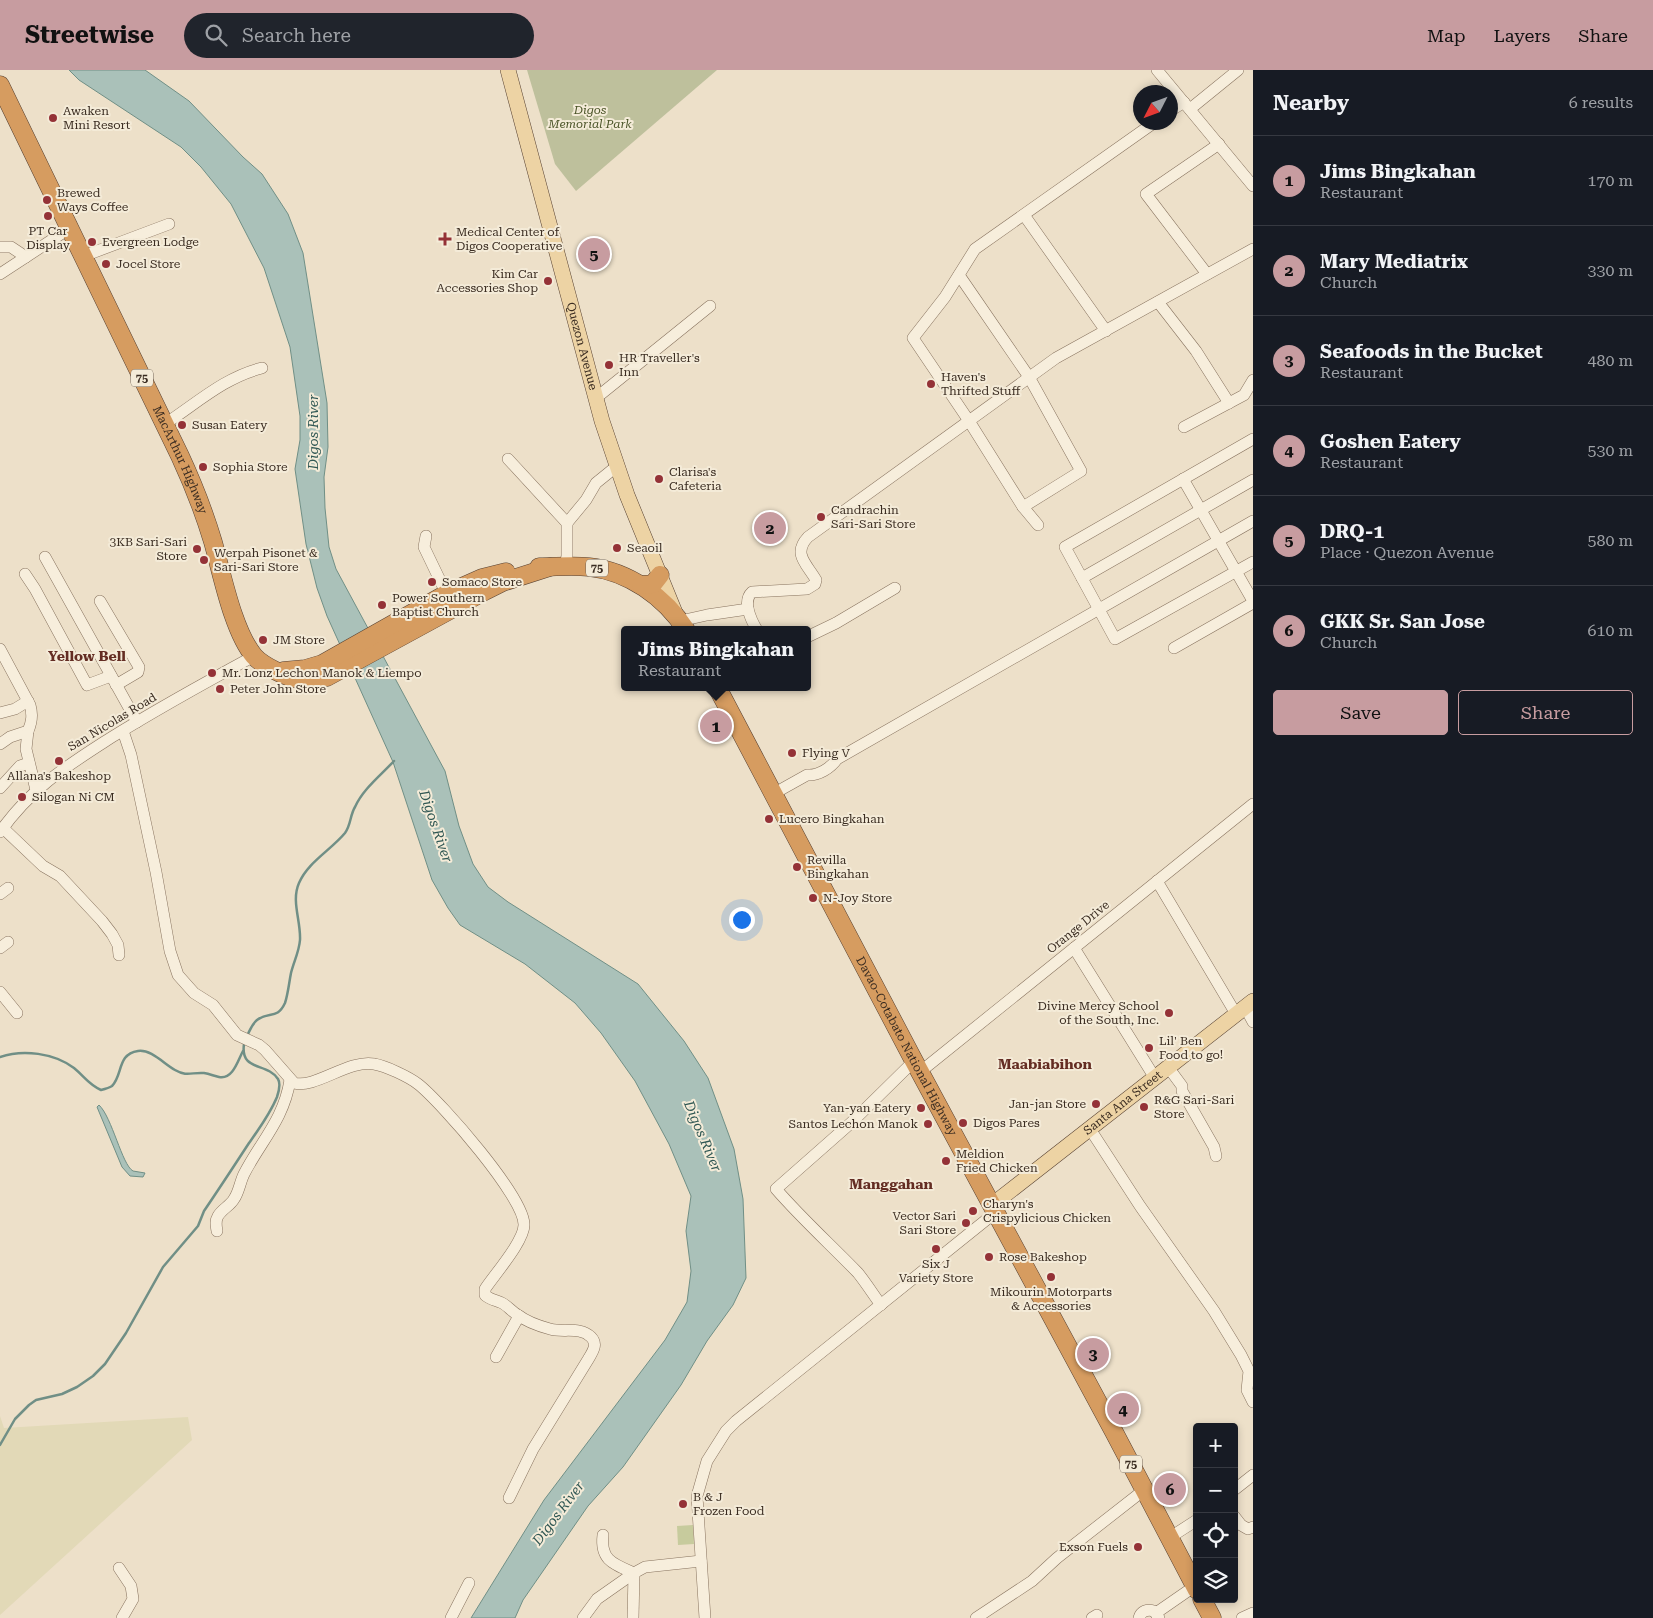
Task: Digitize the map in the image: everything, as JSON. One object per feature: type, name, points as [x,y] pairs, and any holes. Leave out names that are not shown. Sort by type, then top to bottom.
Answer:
[{"type":"highway","name":"MacArthur Highway","points":[[0,85],[165,424],[199,500],[241,636],[254,656],[261,662],[294,680],[307,681],[327,677],[343,661],[450,600],[503,582],[558,567],[589,566],[604,569],[641,585],[665,604],[681,622]]},
{"type":"highway","points":[[641,585],[653,584],[660,575]]},
{"type":"highway","name":"Davao-Cotabato National Highway","points":[[719,691],[917,1067],[1193,1583]]},
{"type":"highway","name":"Davao-Cotabato National Highway","points":[[1204,1603],[1212,1618]]},
{"type":"main road","name":"Quezon Avenue","points":[[508,70],[596,398],[617,466],[627,495],[681,622]]},
{"type":"main road","name":"Santa Ana Street","points":[[994,1208],[1244,1007]]},
{"type":"street","points":[[1157,70],[1253,186]]},
{"type":"street","points":[[1178,108],[1187,105],[1238,70]]},
{"type":"street","points":[[1038,525],[1023,506],[913,338],[945,297],[975,249],[1144,130]]},
{"type":"street","points":[[1207,274],[1146,194],[1219,144]]},
{"type":"street","points":[[1244,174],[1253,166]]},
{"type":"street","points":[[1024,215],[1106,331]]},
{"type":"street","points":[[84,256],[169,224]]},
{"type":"street","points":[[0,274],[70,228]]},
{"type":"street","points":[[0,247],[11,247],[26,257]]},
{"type":"street","points":[[755,626],[748,609],[748,597],[752,592],[799,590],[812,587],[816,580],[800,552],[804,542],[968,421],[1076,346],[1253,249]]},
{"type":"street","points":[[959,275],[1030,377],[1081,471],[1023,506]]},
{"type":"street","points":[[1158,302],[1196,350],[1229,403]]},
{"type":"street","points":[[596,398],[710,306]]},
{"type":"street","points":[[165,424],[220,384],[262,368]]},
{"type":"street","points":[[1184,427],[1244,395],[1253,380]]},
{"type":"street","points":[[1253,439],[1065,547],[1115,639],[1253,562]]},
{"type":"street","points":[[508,459],[567,524]]},
{"type":"street","points":[[558,567],[567,556],[567,524],[596,484],[617,466]]},
{"type":"street","points":[[1174,648],[1253,602],[1183,479]]},
{"type":"street","points":[[1082,578],[1253,480]]},
{"type":"street","points":[[773,794],[807,775],[810,770],[830,758],[837,759],[1253,521]]},
{"type":"street","points":[[426,536],[424,548],[450,600]]},
{"type":"street","points":[[45,557],[136,722]]},
{"type":"street","points":[[25,574],[36,589],[87,685],[114,681],[138,672],[139,667],[100,601]]},
{"type":"street","points":[[811,634],[836,623],[895,588]]},
{"type":"street","points":[[681,622],[707,615],[748,609]]},
{"type":"street","points":[[0,649],[4,664],[28,701],[33,713],[26,749],[36,790]]},
{"type":"street","name":"San Nicolas Road","points":[[2,830],[36,790],[67,765],[136,722],[254,656]]},
{"type":"street","points":[[0,713],[15,709],[28,701]]},
{"type":"street","points":[[0,744],[10,737],[28,731]]},
{"type":"street","points":[[123,731],[131,754],[174,968],[183,982],[194,993],[213,1005],[237,1035],[242,1039],[259,1045],[294,1083],[303,1084],[354,1066],[374,1064],[408,1078],[428,1092],[496,1170],[524,1217],[524,1226],[520,1240],[484,1293],[488,1298],[502,1303],[519,1316],[550,1330],[586,1333],[595,1342],[589,1358],[533,1449],[509,1498]]},
{"type":"street","points":[[0,788],[20,766],[29,763]]},
{"type":"street","name":"Orange Drive","points":[[881,1304],[859,1274],[793,1209],[776,1189],[917,1067],[1074,948],[1253,804]]},
{"type":"street","points":[[2,830],[43,866],[60,876],[112,934],[118,945],[119,955]]},
{"type":"street","points":[[1157,881],[1253,1022]]},
{"type":"street","points":[[1074,948],[1155,1078]]},
{"type":"street","points":[[0,992],[17,1013]]},
{"type":"street","points":[[1168,1067],[1182,1086],[1182,1091],[1214,1147],[1216,1156]]},
{"type":"street","points":[[218,1231],[216,1224],[220,1212],[235,1199],[245,1173],[283,1110],[290,1080]]},
{"type":"street","points":[[1090,1129],[1140,1206],[1214,1311],[1241,1355],[1249,1371],[1247,1390],[1253,1402]]},
{"type":"street","points":[[705,1618],[697,1496],[707,1461],[726,1431],[881,1304],[994,1208]]},
{"type":"street","points":[[496,1357],[519,1316]]},
{"type":"street","points":[[1238,1487],[1253,1475]]},
{"type":"street","points":[[976,1618],[1032,1580],[1144,1490]]},
{"type":"street","points":[[1238,1520],[1245,1528],[1253,1527]]},
{"type":"street","points":[[1169,1538],[1193,1523]]},
{"type":"street","points":[[603,1534],[603,1552],[608,1559],[634,1573]]},
{"type":"street","points":[[583,1618],[597,1600],[634,1573],[645,1568],[701,1561]]},
{"type":"street","points":[[119,1568],[131,1586],[133,1599],[122,1618]]},
{"type":"street","points":[[633,1618],[634,1573]]},
{"type":"street","points":[[451,1618],[469,1583]]},
{"type":"street","points":[[1139,1618],[1145,1610],[1151,1610],[1158,1616],[1193,1595]]},
{"type":"street","points":[[1242,1618],[1253,1613]]},
{"type":"shaded area","points":[[0,1416],[4,1428],[188,1417],[192,1440],[0,1615]]},
{"type":"green space","name":"Digos Memorial Park","points":[[527,70],[717,70],[576,191],[555,164]]},
{"type":"green space","points":[[693,1525],[694,1544],[678,1545],[677,1526]]},
{"type":"water","name":"Digos River","points":[[69,70],[145,70],[189,101],[262,174],[288,214],[303,253],[327,403],[328,447],[324,477],[329,547],[336,569],[445,771],[459,826],[473,864],[488,887],[508,902],[638,984],[684,1041],[708,1078],[734,1149],[743,1199],[746,1278],[733,1305],[707,1341],[681,1385],[623,1467],[588,1506],[523,1600],[515,1618],[471,1618],[544,1500],[665,1340],[687,1302],[691,1271],[686,1231],[691,1196],[669,1144],[635,1081],[601,1033],[575,1003],[525,964],[460,925],[432,880],[393,762],[327,616],[317,588],[306,544],[295,469],[300,440],[300,416],[290,347],[264,268],[231,204],[201,167],[181,147],[79,80]]},
{"type":"water","points":[[99,1105],[104,1111],[129,1167],[133,1171],[145,1173],[143,1177],[130,1176],[122,1167],[97,1107]]},
{"type":"waterway","points":[[247,1036],[252,1025],[257,1020],[279,1012],[285,1003],[291,973],[298,953],[300,933],[296,897],[299,883],[314,862],[345,833],[358,800],[394,761]]},
{"type":"waterway","points":[[0,1445],[15,1419],[29,1405],[36,1400],[62,1394],[77,1387],[93,1376],[105,1364],[126,1333],[163,1267],[198,1226],[204,1211],[268,1115],[277,1097],[279,1081],[273,1074],[255,1066],[246,1059],[244,1044]]},
{"type":"waterway","points":[[0,1057],[18,1053],[48,1056],[74,1068],[90,1083],[101,1090],[112,1086],[123,1060],[131,1053],[138,1051],[148,1052],[175,1070],[183,1073],[204,1073],[219,1077],[228,1075],[234,1069],[243,1051]]},
{"type":"place","name":"Awaken Mini Resort","points":[[53,118]]},
{"type":"place","name":"Brewed Ways Coffee","points":[[47,200]]},
{"type":"place","name":"PT Car Display","points":[[48,216]]},
{"type":"place","name":"Medical Center of Digos Cooperative","points":[[445,239]]},
{"type":"place","name":"Evergreen Lodge","points":[[92,242]]},
{"type":"place","name":"DRQ-1","points":[[594,254]]},
{"type":"place","name":"Jocel Store","points":[[106,264]]},
{"type":"place","name":"Kim Car Accessories Shop","points":[[548,281]]},
{"type":"place","name":"HR Traveller's Inn","points":[[609,365]]},
{"type":"place","name":"Haven's Thrifted Stuff","points":[[931,384]]},
{"type":"place","name":"Susan Eatery","points":[[182,425]]},
{"type":"place","name":"Sophia Store","points":[[203,467]]},
{"type":"place","name":"Clarisa's Cafeteria","points":[[659,479]]},
{"type":"place","name":"Candrachin Sari-Sari Store","points":[[821,517]]},
{"type":"place","name":"Mary Mediatrix","points":[[770,528]]},
{"type":"place","name":"Seaoil","points":[[617,548]]},
{"type":"place","name":"3KB Sari-Sari Store","points":[[197,549]]},
{"type":"place","name":"Werpah Pisonet & Sari-Sari Store","points":[[204,560]]},
{"type":"place","name":"Somaco Store","points":[[432,582]]},
{"type":"place","name":"Power Southern Baptist Church","points":[[382,605]]},
{"type":"place","name":"JM Store","points":[[263,640]]},
{"type":"place","name":"Mr. Lonz Lechon Manok & Liempo","points":[[212,673]]},
{"type":"place","name":"Peter John Store","points":[[220,689]]},
{"type":"place","name":"Jims Bingkahan","points":[[716,726]]},
{"type":"place","name":"Flying V","points":[[792,753]]},
{"type":"place","name":"Allana's Bakeshop","points":[[59,761]]},
{"type":"place","name":"Silogan Ni CM","points":[[22,797]]},
{"type":"place","name":"Lucero Bingkahan","points":[[769,819]]},
{"type":"place","name":"Revilla Bingkahan","points":[[797,867]]},
{"type":"place","name":"N-Joy Store","points":[[813,898]]},
{"type":"place","name":"Divine Mercy School of the South, Inc.","points":[[1169,1013]]},
{"type":"place","name":"Lil' Ben Food to go!","points":[[1149,1048]]},
{"type":"place","name":"Jan-jan Store","points":[[1096,1104]]},
{"type":"place","name":"R&G Sari-Sari Store","points":[[1144,1107]]},
{"type":"place","name":"Yan-yan Eatery","points":[[921,1108]]},
{"type":"place","name":"Digos Pares","points":[[963,1123]]},
{"type":"place","name":"Santos Lechon Manok","points":[[928,1124]]},
{"type":"place","name":"Meldion Fried Chicken","points":[[946,1161]]},
{"type":"place","name":"Charyn's Crispylicious Chicken","points":[[973,1211]]},
{"type":"place","name":"Vector Sari Sari Store","points":[[966,1223]]},
{"type":"place","name":"Six J Variety Store","points":[[936,1249]]},
{"type":"place","name":"Rose Bakeshop","points":[[989,1257]]},
{"type":"place","name":"Mikourin Motorparts & Accessories","points":[[1051,1277]]},
{"type":"place","name":"Seafoods in the Bucket","points":[[1093,1354]]},
{"type":"place","name":"Goshen Eatery","points":[[1123,1409]]},
{"type":"place","name":"GKK Sr. San Jose","points":[[1170,1489]]},
{"type":"place","name":"B & J Frozen Food","points":[[683,1504]]},
{"type":"place","name":"Exson Fuels","points":[[1138,1547]]},
{"type":"district","name":"Yellow Bell","points":[[87,656]]},
{"type":"district","name":"Maabiabihon","points":[[1045,1064]]},
{"type":"district","name":"Manggahan","points":[[891,1184]]}]
